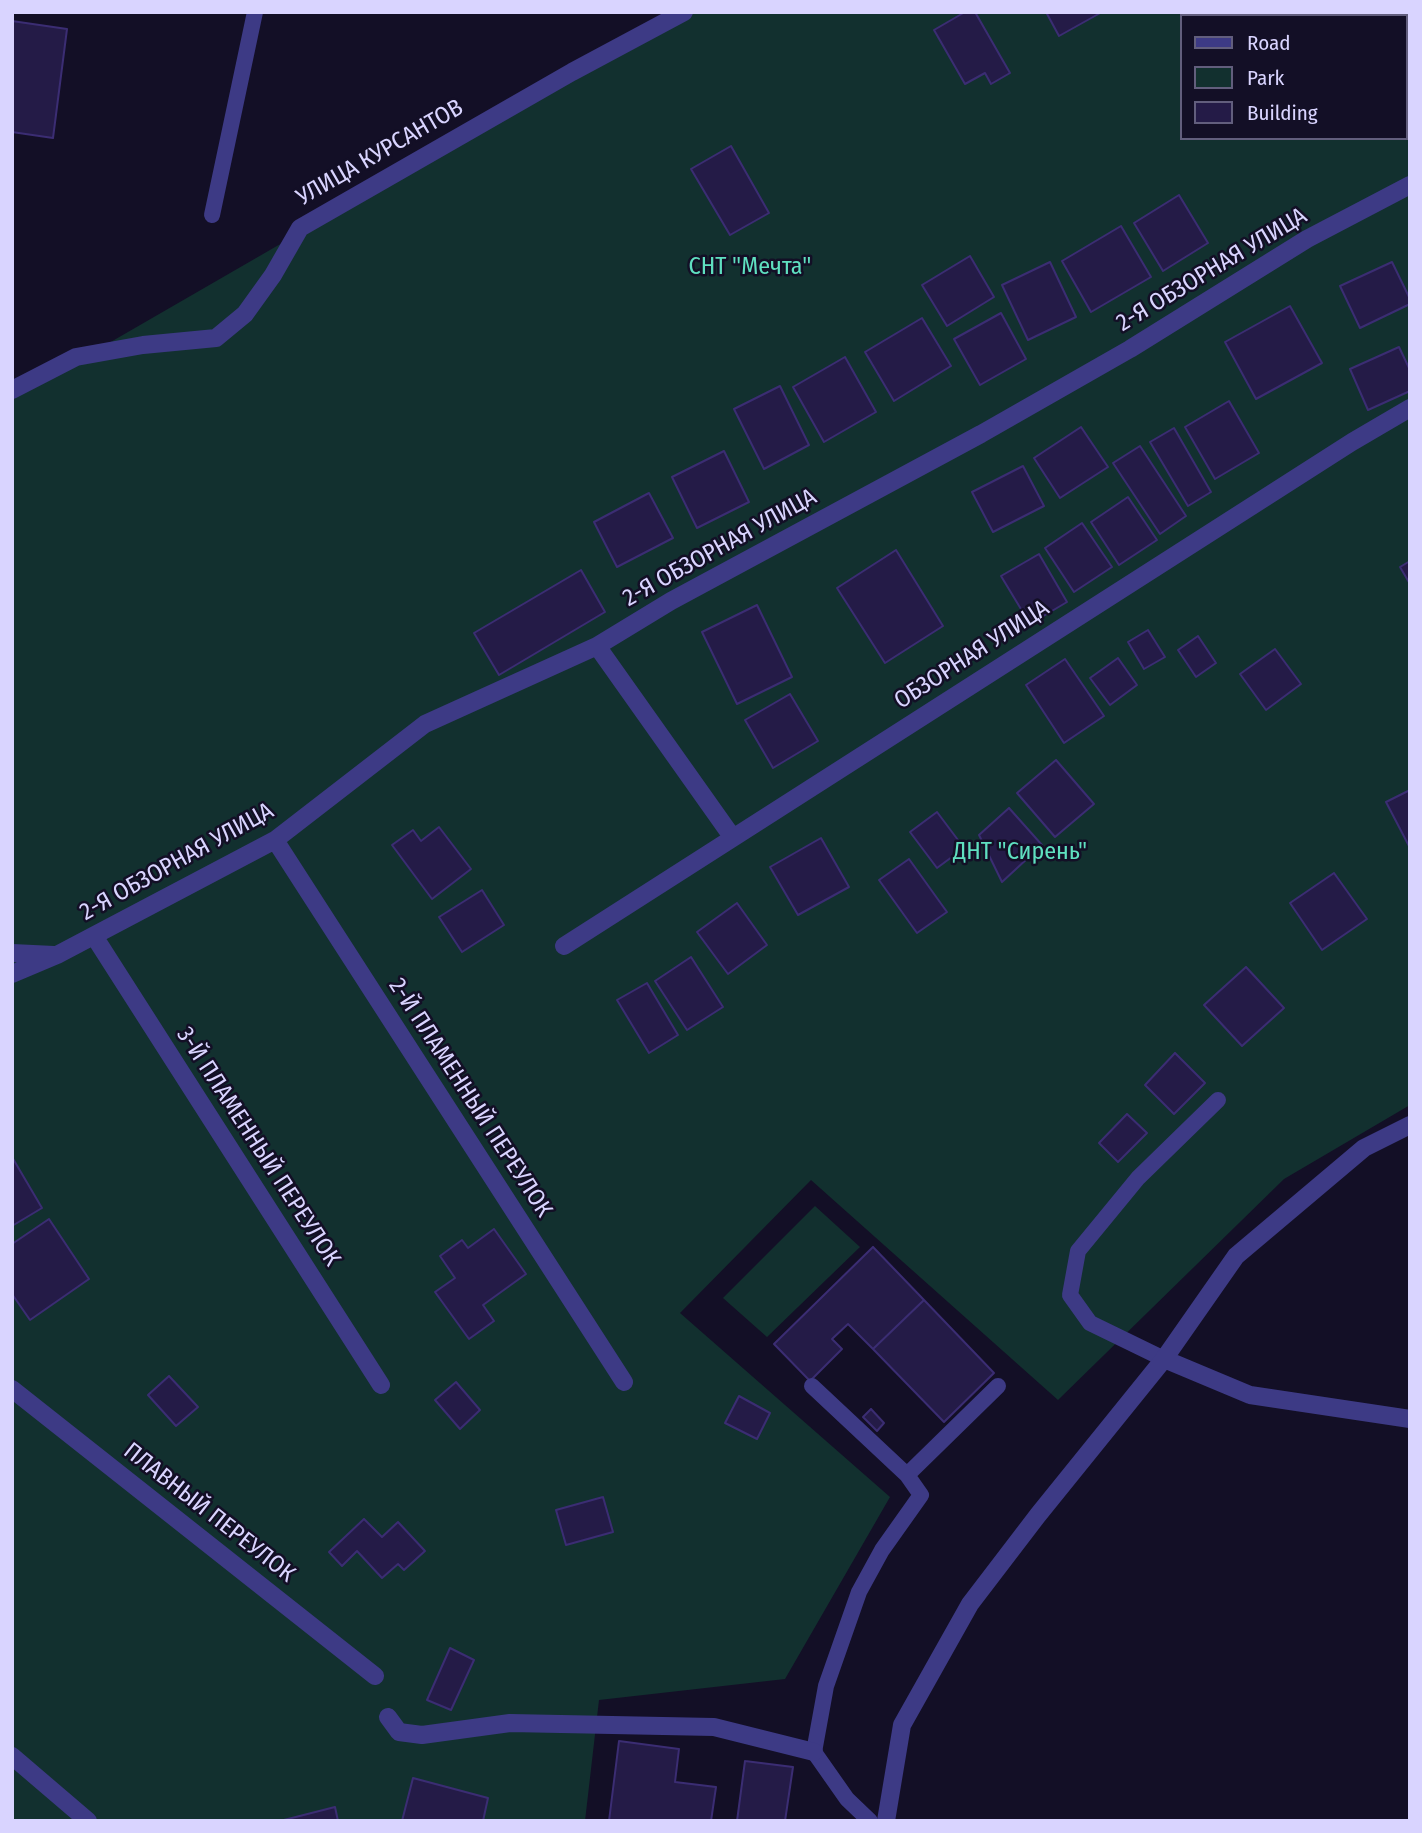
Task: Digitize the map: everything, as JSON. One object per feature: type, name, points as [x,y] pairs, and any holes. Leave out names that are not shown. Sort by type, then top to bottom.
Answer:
[{"type":"street","name":"УЛИЦА КУРСАНТОВ","points":[[12,390],[76,358],[143,345],[216,338],[245,314],[273,275],[300,228],[560,78],[684,12]]},
{"type":"street","name":"2-Я ОБЗОРНАЯ УЛИЦА","points":[[12,974],[57,955],[275,840],[425,724],[597,646],[671,601],[1096,369],[1307,239],[1410,185]]},
{"type":"street","name":"ОБЗОРНАЯ УЛИЦА","points":[[564,946],[1352,442],[1410,408]]},
{"type":"street","points":[[597,646],[733,838]]},
{"type":"street","name":"2-Й ПЛАМЕННЫЙ ПЕРЕУЛОК","points":[[275,840],[624,1382]]},
{"type":"street","name":"3-Й ПЛАМЕННЫЙ ПЕРЕУЛОК","points":[[94,936],[381,1385]]},
{"type":"street","points":[[12,953],[57,955]]},
{"type":"street","points":[[886,1821],[902,1725],[970,1604],[1164,1359],[1236,1256],[1364,1148],[1410,1125]]},
{"type":"street","points":[[1164,1359],[1250,1395],[1410,1419]]},
{"type":"street","name":"ПЛАВНЫЙ ПЕРЕУЛОК","points":[[12,1389],[375,1676]]},
{"type":"street","points":[[388,1717],[399,1732],[422,1735],[510,1723],[713,1727],[814,1752]]},
{"type":"street","points":[[12,1756],[88,1821]]},
{"type":"lane","points":[[212,215],[255,12]]},
{"type":"lane","points":[[1164,1359],[1090,1323],[1070,1295],[1078,1251],[1138,1178],[1218,1100]]},
{"type":"lane","points":[[813,1386],[907,1475],[921,1495],[882,1550],[859,1592],[826,1686],[814,1752],[847,1799],[870,1821]]},
{"type":"lane","points":[[907,1475],[998,1386]]},
{"type":"green space","name":"ДНТ \"Сирень\"","points":[[682,12],[1410,12],[1410,1105],[1284,1179],[1058,1400],[811,1180],[680,1313],[890,1497],[785,1679],[599,1700],[585,1821],[12,1821],[12,399]]},
{"type":"green space","points":[[815,1206],[860,1247],[767,1337],[723,1298]]},
{"type":"building","points":[[965,12],[975,12],[1010,73],[991,84],[985,73],[965,84],[934,30]]},
{"type":"building","points":[[1046,12],[1102,12],[1059,36]]},
{"type":"building","points":[[12,21],[67,29],[53,138],[12,132]]},
{"type":"building","points":[[1410,71],[1408,134],[1408,72]]},
{"type":"building","points":[[731,146],[769,213],[730,235],[691,169]]},
{"type":"building","points":[[1179,195],[1208,243],[1163,271],[1134,223]]},
{"type":"building","points":[[1121,226],[1151,277],[1091,312],[1062,261]]},
{"type":"building","points":[[970,256],[994,297],[947,326],[922,285]]},
{"type":"building","points":[[1050,262],[1076,317],[1028,340],[1002,285]]},
{"type":"building","points":[[1392,262],[1410,304],[1360,328],[1340,286]]},
{"type":"building","points":[[1290,306],[1322,363],[1256,399],[1225,342]]},
{"type":"building","points":[[1001,313],[1026,359],[980,385],[954,339]]},
{"type":"building","points":[[922,318],[951,366],[894,401],[865,352]]},
{"type":"building","points":[[1399,347],[1410,370],[1410,391],[1368,410],[1350,369]]},
{"type":"building","points":[[845,357],[876,412],[824,442],[793,387]]},
{"type":"building","points":[[780,386],[809,445],[764,469],[734,409]]},
{"type":"building","points":[[1229,401],[1259,453],[1215,479],[1185,427]]},
{"type":"building","points":[[1081,427],[1108,467],[1060,498],[1034,458]]},
{"type":"building","points":[[1174,428],[1211,492],[1188,506],[1150,442]]},
{"type":"building","points":[[1140,446],[1186,516],[1160,534],[1113,463]]},
{"type":"building","points":[[724,451],[749,502],[697,528],[672,477]]},
{"type":"building","points":[[1023,466],[1044,506],[993,532],[972,492]]},
{"type":"building","points":[[649,493],[673,538],[617,567],[594,522]]},
{"type":"building","points":[[1128,497],[1157,540],[1119,565],[1091,522]]},
{"type":"building","points":[[1082,523],[1112,567],[1074,592],[1045,548]]},
{"type":"building","points":[[896,550],[943,626],[885,663],[837,588]]},
{"type":"building","points":[[1039,554],[1067,602],[1030,624],[1001,576]]},
{"type":"building","points":[[1410,561],[1410,584],[1400,567]]},
{"type":"building","points":[[581,570],[605,612],[499,675],[474,633]]},
{"type":"building","points":[[757,605],[792,677],[737,704],[702,632]]},
{"type":"building","points":[[1148,630],[1165,657],[1144,669],[1128,642]]},
{"type":"building","points":[[1198,636],[1216,663],[1196,677],[1178,650]]},
{"type":"building","points":[[1275,649],[1301,684],[1266,710],[1240,674]]},
{"type":"building","points":[[1118,658],[1137,685],[1110,705],[1090,678]]},
{"type":"building","points":[[1065,659],[1104,716],[1064,743],[1026,685]]},
{"type":"building","points":[[790,694],[818,741],[773,768],[745,720]]},
{"type":"building","points":[[1056,760],[1094,804],[1055,837],[1017,793]]},
{"type":"building","points":[[1410,790],[1410,848],[1386,802]]},
{"type":"building","points":[[1009,808],[1042,845],[1002,882],[979,835]]},
{"type":"building","points":[[937,812],[964,848],[937,868],[910,832]]},
{"type":"building","points":[[439,827],[471,869],[432,899],[392,845],[413,830],[421,841]]},
{"type":"building","points":[[821,838],[849,887],[798,915],[770,867]]},
{"type":"building","points":[[909,859],[947,912],[917,933],[879,880]]},
{"type":"building","points":[[1334,873],[1367,919],[1322,950],[1290,903]]},
{"type":"building","points":[[482,890],[504,925],[462,952],[439,917]]},
{"type":"building","points":[[737,903],[767,945],[728,974],[697,932]]},
{"type":"building","points":[[691,957],[723,1007],[687,1030],[655,981]]},
{"type":"building","points":[[1246,967],[1284,1008],[1242,1046],[1204,1005]]},
{"type":"building","points":[[647,983],[678,1035],[649,1053],[617,1000]]},
{"type":"building","points":[[1175,1053],[1205,1083],[1174,1114],[1145,1085]]},
{"type":"building","points":[[1127,1114],[1147,1133],[1118,1162],[1099,1143]]},
{"type":"building","points":[[12,1157],[42,1208],[12,1226]]},
{"type":"building","points":[[49,1219],[89,1279],[30,1320],[12,1294],[12,1244]]},
{"type":"building","points":[[494,1229],[526,1274],[483,1305],[494,1321],[469,1339],[435,1292],[455,1278],[440,1256],[462,1240],[468,1248]]},
{"type":"building","points":[[873,1247],[924,1300],[873,1349],[848,1324],[832,1339],[842,1349],[810,1381],[774,1344]]},
{"type":"building","points":[[924,1300],[994,1373],[944,1422],[873,1349]]},
{"type":"building","points":[[169,1376],[198,1407],[176,1426],[148,1395]]},
{"type":"building","points":[[456,1382],[480,1410],[460,1429],[435,1400]]},
{"type":"building","points":[[739,1396],[770,1413],[757,1439],[725,1423]]},
{"type":"building","points":[[871,1409],[884,1423],[877,1431],[863,1417]]},
{"type":"building","points":[[603,1497],[613,1532],[566,1545],[556,1510]]},
{"type":"building","points":[[364,1519],[382,1537],[398,1522],[425,1551],[404,1570],[398,1564],[382,1578],[357,1551],[342,1566],[329,1552]]},
{"type":"building","points":[[450,1648],[474,1660],[451,1710],[427,1700]]},
{"type":"building","points":[[619,1741],[679,1749],[675,1782],[716,1787],[711,1821],[609,1821]]},
{"type":"building","points":[[745,1761],[793,1767],[785,1821],[737,1821]]},
{"type":"building","points":[[413,1778],[488,1798],[483,1821],[402,1821]]},
{"type":"building","points":[[335,1807],[338,1821],[280,1821]]},
{"type":"park label","name":"СНТ \"Мечта\"","points":[[750,267]]}]
